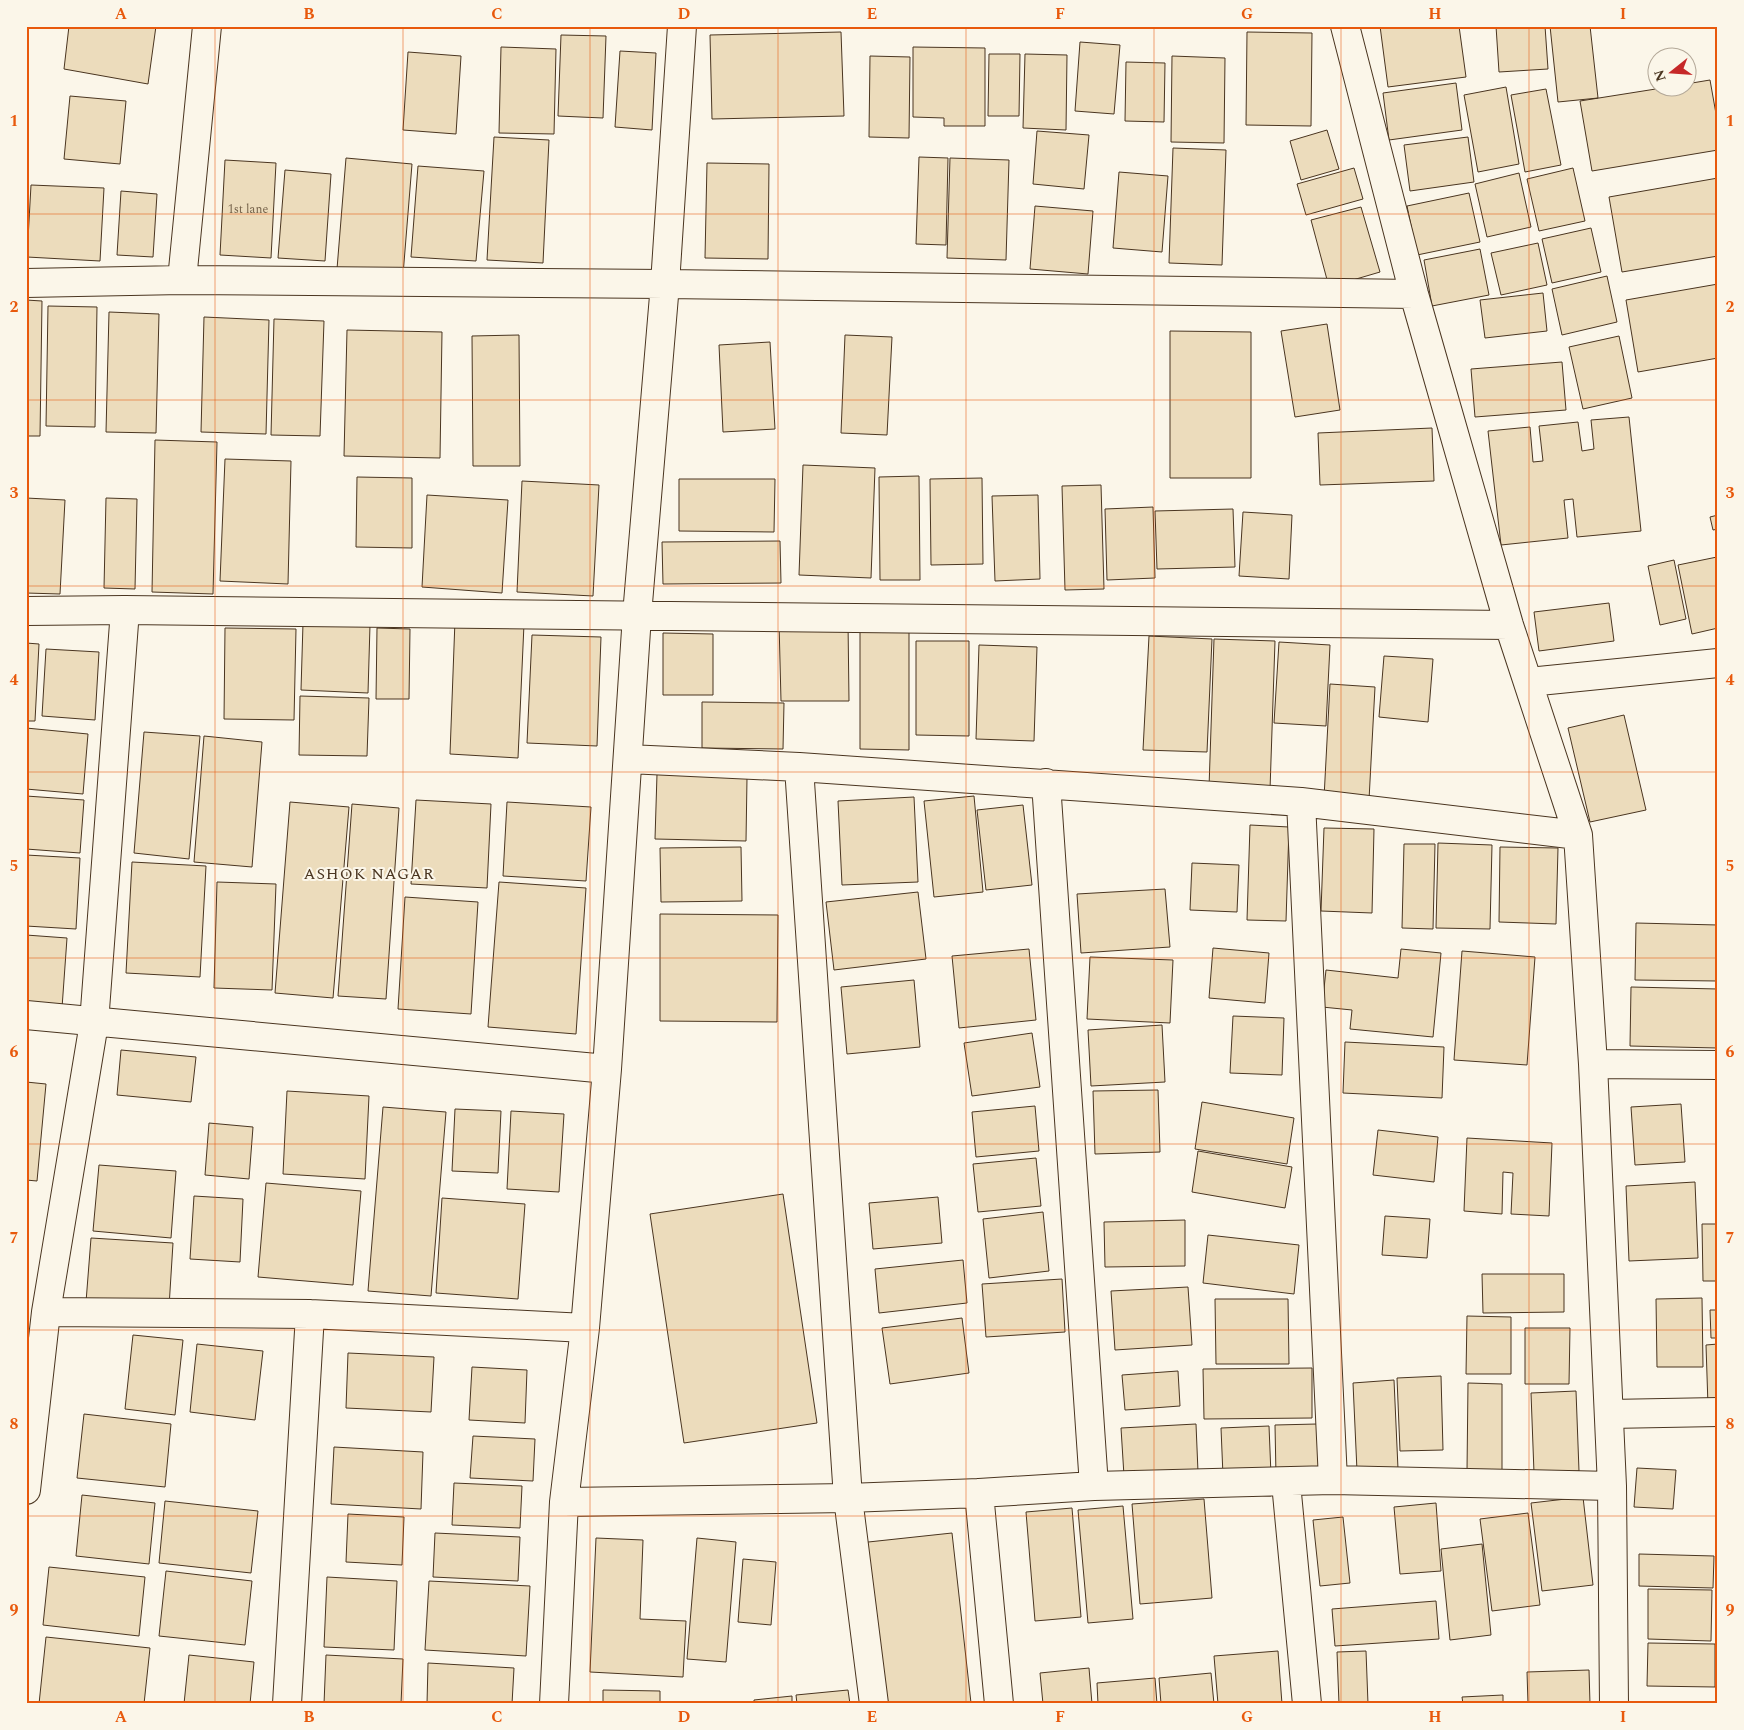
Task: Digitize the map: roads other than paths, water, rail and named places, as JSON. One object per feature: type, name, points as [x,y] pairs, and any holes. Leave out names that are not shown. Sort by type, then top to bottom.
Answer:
[{"type":"street","points":[[182,280],[206,26]]},
{"type":"street","points":[[554,1704],[564,1502],[585,1328],[606,1069],[638,615],[666,284],[682,26]]},
{"type":"street","points":[[1345,26],[1414,294],[1509,625],[1578,835],[1593,1064],[1612,1486],[1614,1704]]},
{"type":"street","points":[[26,283],[182,280],[1414,294]]},
{"type":"street","points":[[26,611],[125,610],[1509,625]]},
{"type":"street","points":[[26,1490],[46,1312],[94,1022],[125,610]]},
{"type":"street","points":[[1529,682],[1718,663]]},
{"type":"street","points":[[628,758],[1046,783],[1301,802],[1578,835]]},
{"type":"street","points":[[798,767],[848,1498],[874,1704]]},
{"type":"street","points":[[1046,783],[1094,1486]]},
{"type":"street","points":[[1301,802],[1333,1480]]},
{"type":"street","points":[[26,1015],[606,1069]]},
{"type":"street","points":[[1593,1064],[1718,1065]]},
{"type":"street","points":[[46,1312],[310,1314],[585,1328]]},
{"type":"street","points":[[287,1704],[310,1314]]},
{"type":"street","points":[[1608,1414],[1718,1412]]},
{"type":"street","points":[[564,1502],[848,1498],[1094,1486],[1286,1483],[1333,1480],[1612,1486]]},
{"type":"street","points":[[1286,1483],[1307,1704]]},
{"type":"street","points":[[979,1493],[999,1704]]},
{"type":"district","name":"ASHOK NAGAR","points":[[369,873]]}]
